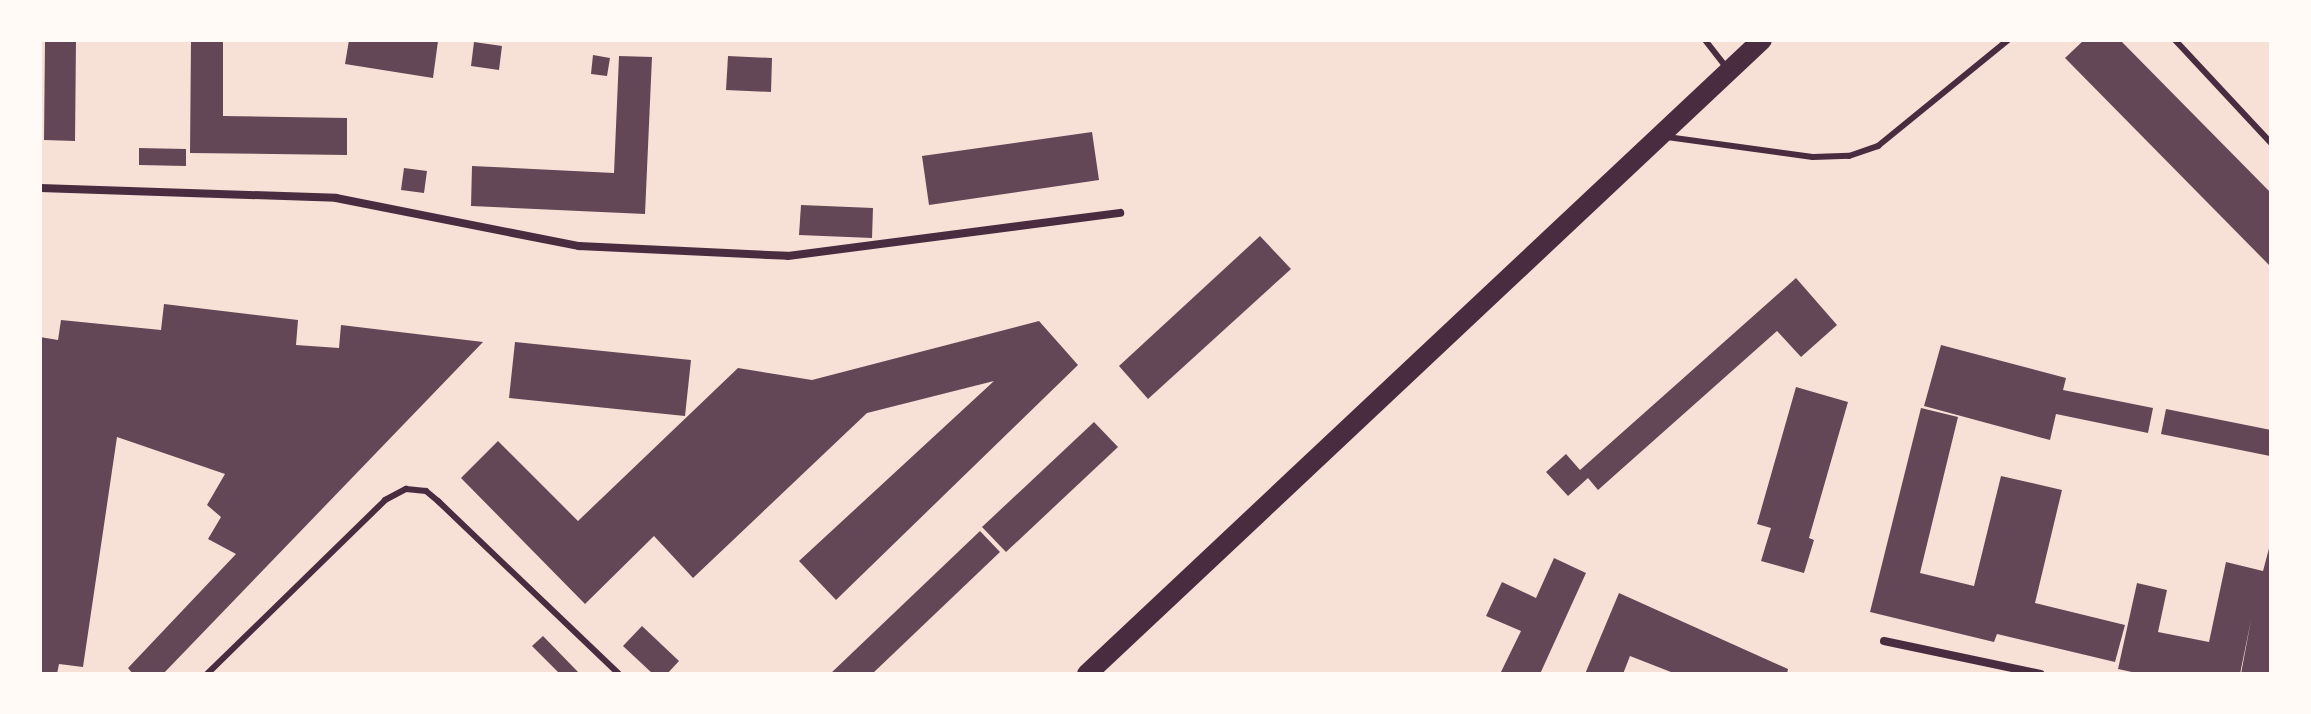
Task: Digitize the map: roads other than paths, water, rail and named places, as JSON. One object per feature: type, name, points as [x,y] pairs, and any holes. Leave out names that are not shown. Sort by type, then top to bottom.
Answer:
[{"type":"main road","points":[[1087,674],[1762,40]]},
{"type":"street","points":[[40,188],[336,198],[579,246],[759,255],[1016,230],[1120,213]]},
{"type":"street","points":[[1884,641],[2041,674]]},
{"type":"lane","points":[[1705,40],[1730,70]]},
{"type":"lane","points":[[1659,136],[1813,157],[1849,156],[1878,146],[2008,40]]},
{"type":"lane","points":[[2175,40],[2271,143]]},
{"type":"lane","points":[[207,674],[385,500],[406,489],[426,491],[438,501],[619,674]]}]
